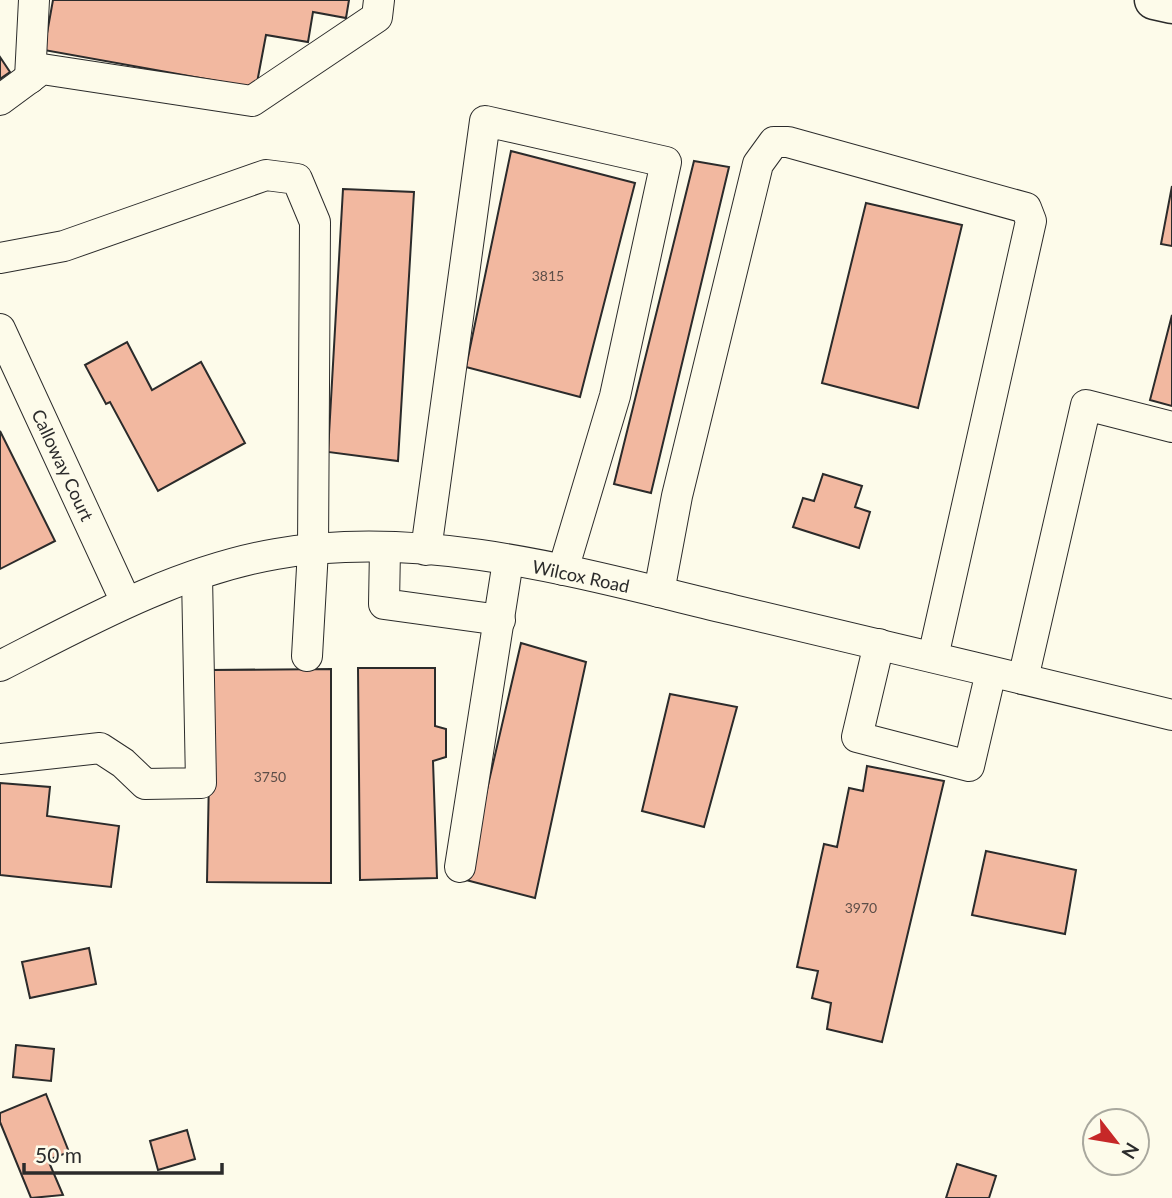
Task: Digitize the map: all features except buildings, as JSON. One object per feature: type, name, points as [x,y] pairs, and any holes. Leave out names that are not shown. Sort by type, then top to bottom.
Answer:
[{"type":"highway","points":[[1154,0],[1172,5]]},
{"type":"street","points":[[30,78],[34,0]]},
{"type":"street","points":[[0,100],[42,69],[252,101],[377,17],[379,0]]},
{"type":"street","points":[[426,550],[485,121],[666,162],[615,396],[562,570]]},
{"type":"street","points":[[659,592],[677,496],[758,164],[774,142],[788,142],[1026,208],[1031,221],[933,657]]},
{"type":"street","points":[[0,258],[64,246],[266,176],[297,179],[315,222],[313,550],[307,656]]},
{"type":"street","name":"Calloway Court","points":[[0,329],[126,602]]},
{"type":"street","points":[[1023,679],[1086,405],[1172,427]]},
{"type":"street","name":"Wilcox Road","points":[[0,666],[126,602],[198,576],[274,554],[338,547],[426,550],[562,570],[1172,715]]},
{"type":"street","points":[[385,549],[384,604],[500,620]]},
{"type":"street","points":[[460,867],[508,561]]},
{"type":"street","points":[[0,760],[100,748],[123,763],[145,784],[201,783],[198,576]]},
{"type":"street","points":[[879,644],[857,737],[969,766],[990,672]]}]
